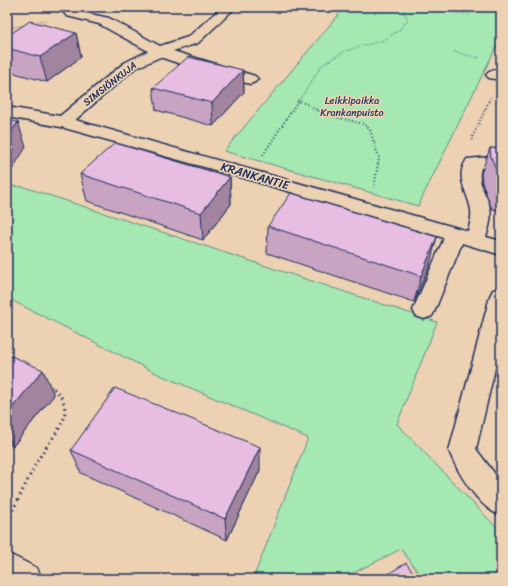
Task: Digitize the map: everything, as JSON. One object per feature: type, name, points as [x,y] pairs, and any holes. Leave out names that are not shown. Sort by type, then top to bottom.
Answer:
[{"type":"street","name":"SIMSIÖNKUJA","points":[[63,122],[130,66],[160,51],[193,40],[230,7]]},
{"type":"street","points":[[65,8],[103,20],[160,51],[184,61],[250,79]]},
{"type":"street","name":"KRANKANTIE","points":[[7,112],[63,122],[253,175],[501,248]]},
{"type":"street","points":[[475,241],[481,217],[476,194],[469,180],[473,163],[501,161]]},
{"type":"street","points":[[471,170],[501,173]]},
{"type":"street","points":[[424,310],[455,235]]},
{"type":"street","points":[[501,296],[462,451],[487,488],[501,502]]},
{"type":"street","points":[[7,568],[26,579]]},
{"type":"path","points":[[253,175],[298,100],[322,65],[345,51],[384,40],[399,30],[408,20],[401,7]]},
{"type":"path","points":[[420,7],[466,14],[493,7]]},
{"type":"path","points":[[7,28],[48,20],[65,8]]},
{"type":"path","points":[[472,138],[496,80]]},
{"type":"path","points":[[298,100],[327,115],[364,124],[370,130],[379,158],[372,199],[368,209]]},
{"type":"path","points":[[7,520],[21,497],[38,460],[64,420],[65,404],[55,389],[42,383]]},
{"type":"green space","name":"Leikkipaikka Krankanpuisto","points":[[345,7],[501,7],[501,37],[418,206],[224,151]]},
{"type":"green space","points":[[7,186],[24,187],[437,322],[397,424],[501,532],[501,579],[423,579],[401,549],[341,579],[253,579],[308,438],[160,375],[7,298]]},
{"type":"building","points":[[30,21],[76,33],[40,57],[7,48],[7,36]]},
{"type":"building","points":[[188,57],[243,70],[212,103],[153,88]]},
{"type":"building","points":[[7,121],[18,122],[7,138]]},
{"type":"building","points":[[115,143],[230,177],[201,213],[80,174]]},
{"type":"building","points":[[490,148],[501,149],[501,182],[491,157]]},
{"type":"building","points":[[291,193],[437,237],[421,276],[268,226]]},
{"type":"building","points":[[7,354],[43,370],[7,414]]},
{"type":"building","points":[[115,388],[260,447],[225,519],[71,450]]},
{"type":"building","points":[[406,563],[418,579],[380,579]]}]
